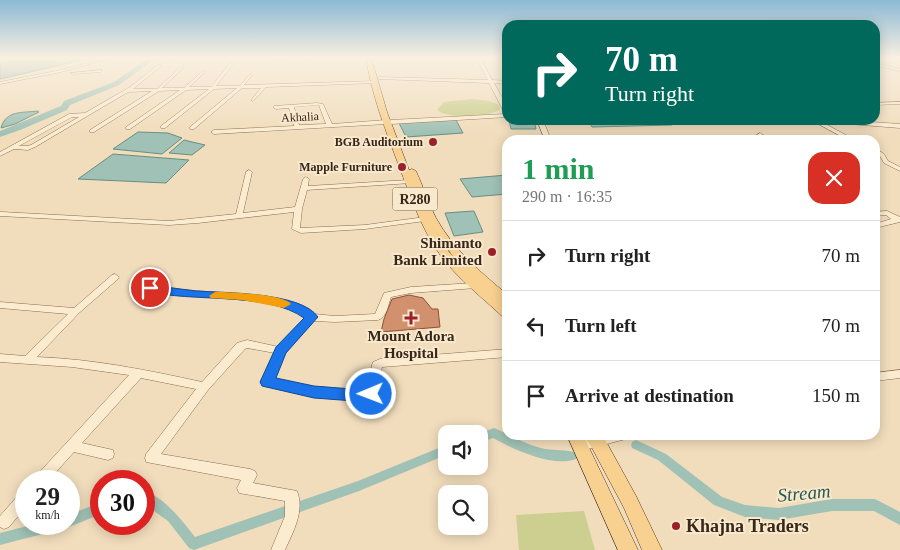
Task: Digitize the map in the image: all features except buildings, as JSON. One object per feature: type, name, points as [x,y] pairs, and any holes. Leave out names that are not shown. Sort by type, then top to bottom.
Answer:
[{"type":"main road","name":"R280","points":[[378,83],[409,182],[425,219],[446,254],[473,286],[502,310]]},
{"type":"main road","name":"R280","points":[[389,122],[432,219],[456,253],[475,274],[502,292]]},
{"type":"main road","points":[[586,440],[628,550]]},
{"type":"main road","points":[[587,440],[630,502],[652,550]]},
{"type":"street","points":[[0,145],[28,148],[90,115],[138,83]]},
{"type":"street","points":[[92,131],[158,90],[165,83]]},
{"type":"street","points":[[128,128],[191,83]]},
{"type":"street","points":[[163,127],[212,89],[217,83]]},
{"type":"street","points":[[192,128],[244,83]]},
{"type":"street","points":[[127,91],[240,88],[334,83]]},
{"type":"street","points":[[493,83],[502,102]]},
{"type":"street","points":[[253,100],[264,87]]},
{"type":"street","points":[[880,104],[900,103]]},
{"type":"street","points":[[276,107],[319,104],[330,126]]},
{"type":"street","points":[[291,106],[297,128]]},
{"type":"street","name":"Akhalia","points":[[214,132],[502,114]]},
{"type":"street","points":[[0,154],[71,115],[90,115]]},
{"type":"street","points":[[880,123],[900,126]]},
{"type":"street","points":[[824,125],[842,135]]},
{"type":"street","points":[[880,154],[886,162],[900,169]]},
{"type":"street","points":[[239,216],[250,172]]},
{"type":"street","points":[[306,179],[298,209],[296,229],[301,231],[365,227],[425,219]]},
{"type":"street","points":[[304,188],[409,182]]},
{"type":"street","points":[[2,214],[169,223],[298,209]]},
{"type":"street","points":[[880,214],[886,213],[899,219]]},
{"type":"street","points":[[880,225],[899,219]]},
{"type":"street","points":[[27,360],[76,311],[115,277]]},
{"type":"street","points":[[150,288],[196,294],[266,299],[296,306],[312,317],[335,319],[378,317],[387,295],[411,290],[473,286]]},
{"type":"street","points":[[0,305],[76,311]]},
{"type":"street","points":[[312,317],[281,351],[266,381],[314,392],[368,396],[371,394],[377,365],[380,363],[502,353]]},
{"type":"street","points":[[278,550],[292,516],[292,496],[244,488],[250,474],[151,458],[204,387],[241,346],[247,344],[281,351]]},
{"type":"street","points":[[0,358],[63,361],[139,372],[204,387]]},
{"type":"street","points":[[50,470],[139,372]]},
{"type":"street","points":[[880,376],[900,374]]},
{"type":"street","points":[[71,446],[108,454]]},
{"type":"street","points":[[4,522],[15,510]]},
{"type":"green space","points":[[472,99],[489,101],[499,105],[500,109],[478,116],[450,115],[437,110],[444,102]]},
{"type":"green space","points":[[584,511],[595,550],[519,550],[516,515]]},
{"type":"water","points":[[38,111],[15,124],[1,128],[3,122],[11,115]]},
{"type":"water","points":[[456,120],[463,133],[406,137],[399,123]]},
{"type":"water","points":[[510,125],[535,125],[536,129],[511,129]]},
{"type":"water","points":[[591,125],[672,125],[592,127]]},
{"type":"water","points":[[138,132],[168,133],[182,138],[162,154],[113,149]]},
{"type":"water","points":[[184,140],[205,145],[192,155],[169,153]]},
{"type":"water","points":[[113,154],[189,160],[166,183],[78,179]]},
{"type":"water","points":[[502,175],[502,194],[472,197],[460,179]]},
{"type":"water","points":[[474,211],[483,232],[454,236],[445,213]]},
{"type":"waterway","points":[[0,134],[17,129],[64,108],[67,103],[118,83]]},
{"type":"waterway","points":[[488,435],[494,433],[502,437]]},
{"type":"waterway","points":[[508,440],[541,453],[572,456]]},
{"type":"waterway","name":"Stream","points":[[636,445],[662,457],[718,501],[745,511],[779,514],[832,505],[875,505],[900,519]]},
{"type":"waterway","points":[[155,504],[172,517],[193,544],[359,486],[438,453]]},
{"type":"waterway","points":[[80,517],[90,512]]},
{"type":"waterway","points":[[0,539],[15,535]]},
{"type":"slow traffic","points":[[215,296],[242,296],[266,299],[284,304]]},
{"type":"place","name":"BGB Auditorium","points":[[433,142]]},
{"type":"place","name":"Mapple Furniture","points":[[402,167]]},
{"type":"place","name":"Shimanto Bank Limited","points":[[492,252]]},
{"type":"place","name":"Mount Adora Hospital","points":[[411,318]]},
{"type":"place","name":"Khajna Traders","points":[[676,526]]},
{"type":"route","points":[[150,288],[196,294],[242,296],[296,306],[312,317],[281,351],[266,381],[314,392],[368,396],[371,394]]}]
